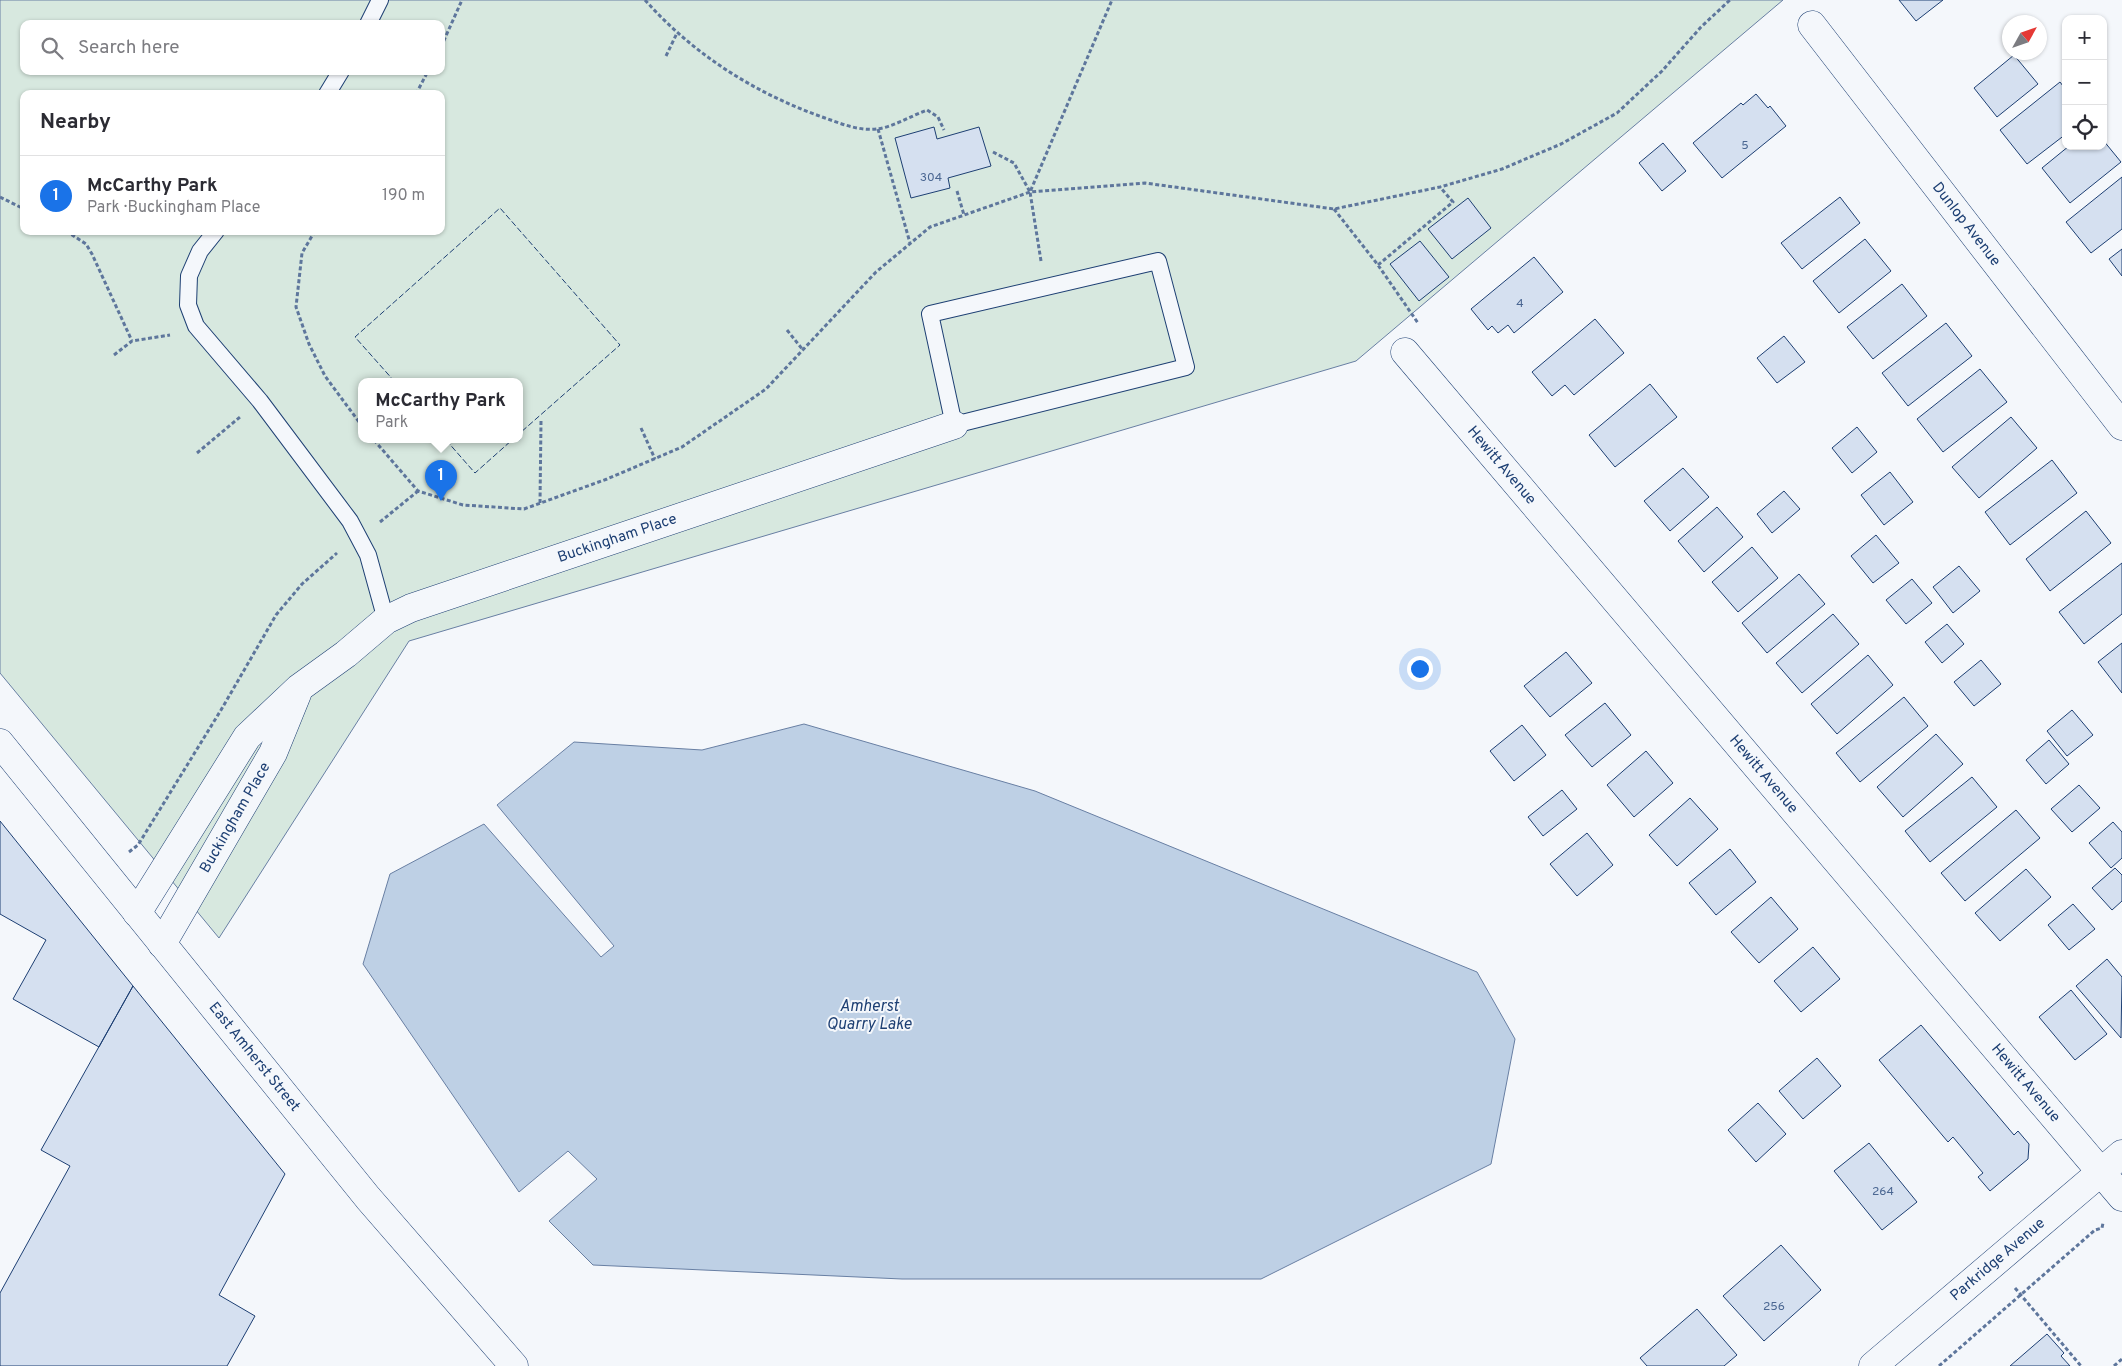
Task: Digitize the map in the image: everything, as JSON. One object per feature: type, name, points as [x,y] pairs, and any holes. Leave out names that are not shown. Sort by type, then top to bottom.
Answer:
[{"type":"street","name":"Dunlop Avenue","points":[[1812,25],[2122,426]]},
{"type":"street","name":"Hewitt Avenue","points":[[1405,352],[2122,1197]]},
{"type":"street","name":"Buckingham Place","points":[[138,913],[247,736],[299,688],[346,654],[386,620],[411,608],[954,425]]},
{"type":"street","name":"Buckingham Place","points":[[162,944],[273,753],[299,688]]},
{"type":"street","name":"East Amherst Street","points":[[0,743],[368,1198],[514,1366]]},
{"type":"street","name":"Parkridge Avenue","points":[[1873,1366],[2122,1154]]},
{"type":"lane","points":[[370,20],[380,0]]},
{"type":"lane","points":[[329,90],[339,75]]},
{"type":"lane","points":[[213,235],[200,251],[190,276],[188,305],[196,326],[260,401],[350,522],[368,555],[386,620]]},
{"type":"lane","points":[[1158,262],[1186,367],[954,425],[930,314],[1158,262]]},
{"type":"path","points":[[445,39],[462,0]]},
{"type":"path","points":[[646,0],[677,33],[752,87],[798,108],[856,128],[878,129],[927,110],[938,116],[944,130]]},
{"type":"path","points":[[1030,192],[1112,0]]},
{"type":"path","points":[[666,56],[677,33]]},
{"type":"path","points":[[418,90],[426,75]]},
{"type":"path","points":[[878,129],[910,244]]},
{"type":"path","points":[[993,152],[1014,163],[1030,192],[1038,247]]},
{"type":"path","points":[[1378,265],[1453,202],[1440,187]]},
{"type":"path","points":[[958,191],[964,215]]},
{"type":"path","points":[[0,197],[20,207]]},
{"type":"path","points":[[1334,210],[1378,265],[1420,325]]},
{"type":"path","points":[[72,235],[86,244],[92,254],[132,341]]},
{"type":"path","points":[[313,235],[302,253],[296,307],[308,344],[325,376],[358,421]]},
{"type":"path","points":[[787,330],[803,350]]},
{"type":"path","points":[[114,355],[132,341],[172,334]]},
{"type":"path","points":[[540,503],[541,421]]},
{"type":"path","points":[[641,428],[655,459]]},
{"type":"path","points":[[197,453],[216,437]]},
{"type":"path","points":[[374,526],[418,491],[377,443]]},
{"type":"path","points":[[138,845],[276,616],[302,584],[344,547]]},
{"type":"path","points":[[1938,1366],[2095,1230],[2102,1228]]},
{"type":"path","points":[[2011,1283],[2081,1366]]},
{"type":"path","points":[[2114,1366],[2122,1359]]},
{"type":"shaded area","points":[[0,0],[1783,0],[1356,361],[409,641],[219,938],[0,673]]},
{"type":"water","name":"Amherst Quarry Lake","points":[[804,724],[1035,791],[1477,972],[1515,1039],[1491,1164],[1261,1279],[902,1279],[593,1265],[549,1221],[597,1179],[568,1151],[519,1192],[363,964],[390,874],[484,824],[601,957],[614,946],[497,805],[574,742],[702,750]]},
{"type":"building","points":[[1899,0],[1943,0],[1916,21]]},
{"type":"building","points":[[2008,60],[2018,60],[2038,84],[1997,117],[1974,88]]},
{"type":"building","points":[[2060,82],[2062,85],[2062,137],[2027,164],[2000,130]]},
{"type":"building","points":[[1756,94],[1768,108],[1770,106],[1786,126],[1722,178],[1693,143],[1741,103],[1743,105]]},
{"type":"building","points":[[934,127],[937,139],[979,127],[991,166],[948,178],[950,188],[911,198],[895,138]]},
{"type":"building","points":[[1663,143],[1686,171],[1662,191],[1639,163]]},
{"type":"building","points":[[2107,145],[2121,162],[2070,203],[2042,168],[2064,150],[2107,150]]},
{"type":"building","points":[[2122,177],[2122,229],[2091,253],[2066,222]]},
{"type":"building","points":[[1840,197],[1860,223],[1802,269],[1781,243]]},
{"type":"building","points":[[1468,198],[1491,228],[1452,259],[1428,229]]},
{"type":"building","points":[[1865,239],[1891,271],[1839,313],[1813,281]]},
{"type":"building","points":[[1420,241],[1449,277],[1419,301],[1390,264]]},
{"type":"building","points":[[2122,249],[2122,276],[2109,259]]},
{"type":"building","points":[[1534,257],[1563,292],[1514,333],[1508,325],[1498,333],[1492,326],[1488,330],[1471,309]]},
{"type":"building","points":[[1902,284],[1927,316],[1873,359],[1847,327]]},
{"type":"building","points":[[1595,319],[1624,353],[1574,395],[1565,385],[1552,396],[1532,372]]},
{"type":"building","points":[[1946,323],[1972,356],[1908,406],[1882,373]]},
{"type":"building","points":[[1784,336],[1805,362],[1777,383],[1757,358]]},
{"type":"building","points":[[1980,369],[2007,402],[1943,452],[1917,419]]},
{"type":"building","points":[[1650,384],[1677,417],[1615,467],[1589,435]]},
{"type":"building","points":[[2011,417],[2037,448],[1979,498],[1952,467]]},
{"type":"building","points":[[1857,427],[1877,452],[1852,473],[1832,448]]},
{"type":"building","points":[[2052,460],[2077,493],[2010,545],[1985,512]]},
{"type":"building","points":[[1683,468],[1709,497],[1670,531],[1644,501]]},
{"type":"building","points":[[1890,472],[1913,502],[1884,525],[1861,495]]},
{"type":"building","points":[[1784,491],[1800,509],[1772,533],[1757,514]]},
{"type":"building","points":[[1717,507],[1743,537],[1704,572],[1678,541]]},
{"type":"building","points":[[2086,511],[2111,543],[2050,591],[2026,559]]},
{"type":"building","points":[[1876,535],[1899,563],[1873,583],[1851,556]]},
{"type":"building","points":[[1752,547],[1778,578],[1738,612],[1712,582]]},
{"type":"building","points":[[2122,563],[2122,614],[2084,644],[2059,612]]},
{"type":"building","points":[[1959,566],[1980,591],[1953,613],[1933,587]]},
{"type":"building","points":[[1799,574],[1825,604],[1767,653],[1742,623]]},
{"type":"building","points":[[1912,579],[1932,603],[1906,624],[1886,600]]},
{"type":"building","points":[[1833,614],[1859,644],[1802,693],[1776,663]]},
{"type":"building","points":[[1947,624],[1964,644],[1942,663],[1925,642]]},
{"type":"building","points":[[2122,643],[2122,693],[2098,662]]},
{"type":"building","points":[[1566,652],[1592,683],[1550,717],[1524,686]]},
{"type":"building","points":[[1868,655],[1893,685],[1837,734],[1811,704]]},
{"type":"building","points":[[1981,660],[2001,684],[1974,706],[1954,682]]},
{"type":"building","points":[[1904,697],[1928,726],[1860,782],[1836,753]]},
{"type":"building","points":[[1605,703],[1631,735],[1592,767],[1565,735]]},
{"type":"building","points":[[2072,710],[2093,735],[2067,756],[2047,731]]},
{"type":"building","points":[[1522,725],[1546,755],[1514,781],[1490,751]]},
{"type":"building","points":[[1936,734],[1963,764],[1903,817],[1877,787]]},
{"type":"building","points":[[2049,740],[2069,764],[2046,784],[2026,760]]},
{"type":"building","points":[[1646,751],[1673,783],[1634,817],[1607,785]]},
{"type":"building","points":[[1972,777],[1997,807],[1930,862],[1905,831]]},
{"type":"building","points":[[2079,785],[2100,808],[2072,832],[2051,809]]},
{"type":"building","points":[[1562,790],[1577,809],[1543,836],[1528,817]]},
{"type":"building","points":[[1690,798],[1718,829],[1677,866],[1649,835]]},
{"type":"building","points":[[2016,810],[2040,838],[1965,901],[1941,873]]},
{"type":"building","points":[[0,821],[133,986],[99,1047],[13,999],[46,940],[0,914]]},
{"type":"building","points":[[2113,822],[2122,832],[2122,858],[2111,868],[2089,843]]},
{"type":"building","points":[[1587,833],[1613,865],[1577,896],[1550,864]]},
{"type":"building","points":[[1730,849],[1756,882],[1716,915],[1689,883]]},
{"type":"building","points":[[2115,868],[2122,875],[2122,901],[2112,910],[2092,888]]},
{"type":"building","points":[[2026,869],[2051,897],[2000,941],[1975,913]]},
{"type":"building","points":[[1771,897],[1798,929],[1759,963],[1731,932]]},
{"type":"building","points":[[2073,904],[2095,929],[2069,950],[2048,925]]},
{"type":"building","points":[[1813,947],[1840,979],[1801,1012],[1774,981]]},
{"type":"building","points":[[2107,959],[2122,977],[2121,1038],[2076,986]]},
{"type":"building","points":[[133,986],[285,1174],[219,1295],[255,1316],[227,1366],[0,1366],[0,1293],[70,1166],[41,1150]]},
{"type":"building","points":[[2071,990],[2107,1034],[2075,1060],[2039,1017]]},
{"type":"building","points":[[1921,1025],[2014,1135],[2018,1131],[2029,1144],[2028,1159],[1990,1191],[1978,1177],[1983,1173],[1953,1137],[1948,1142],[1879,1060]]},
{"type":"building","points":[[1817,1058],[1841,1086],[1803,1119],[1779,1091]]},
{"type":"building","points":[[1758,1103],[1786,1134],[1756,1162],[1728,1130]]},
{"type":"building","points":[[1869,1143],[1917,1202],[1882,1230],[1834,1171]]},
{"type":"building","points":[[1781,1245],[1821,1290],[1764,1341],[1723,1296]]},
{"type":"building","points":[[1697,1309],[1737,1355],[1724,1366],[1647,1366],[1640,1358]]},
{"type":"building","points":[[2047,1334],[2064,1353],[2061,1356],[2070,1366],[2010,1366]]},
{"type":"fence","points":[[391,378],[355,337],[500,208],[620,345],[523,430]]},
{"type":"fence","points":[[449,443],[475,473],[509,443]]},
{"type":"place","name":"McCarthy Park","points":[[441,501]]}]
